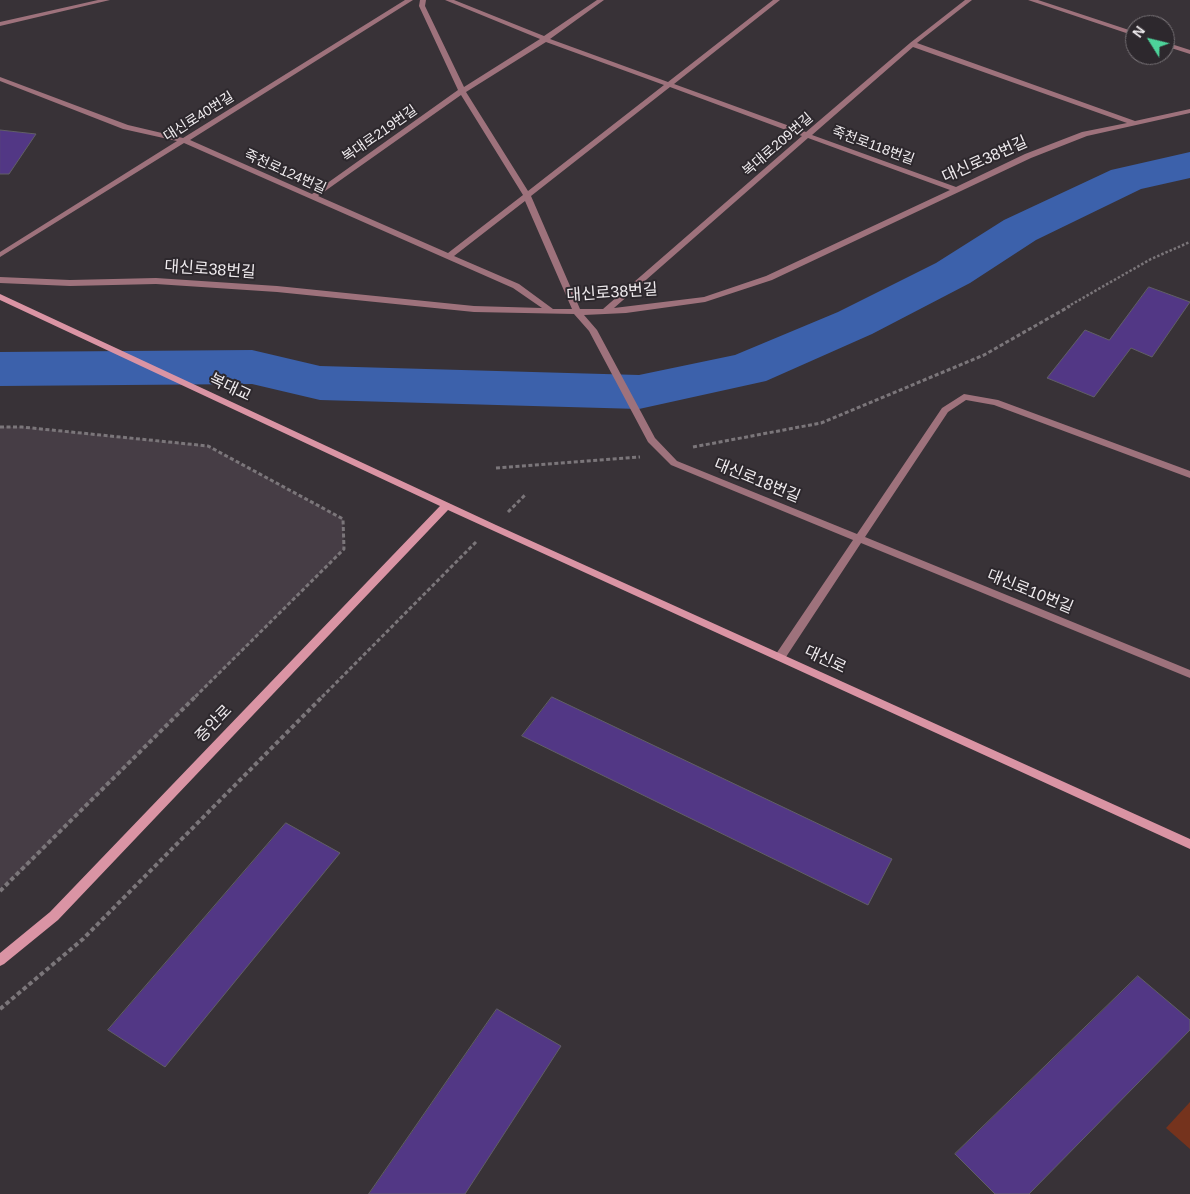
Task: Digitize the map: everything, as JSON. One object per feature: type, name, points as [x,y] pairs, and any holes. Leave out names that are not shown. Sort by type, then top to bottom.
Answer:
[{"type":"street","points":[[0,24],[106,0]]},
{"type":"street","name":"대신로40번길","points":[[0,255],[410,0]]},
{"type":"street","points":[[423,0],[422,6],[462,91],[527,196]]},
{"type":"street","name":"죽천로118번길","points":[[448,0],[545,39],[954,189]]},
{"type":"street","name":"복대로219번길","points":[[312,197],[462,91],[545,39],[602,0]]},
{"type":"street","points":[[448,256],[777,0]]},
{"type":"street","name":"복대로209번길","points":[[605,311],[912,44],[969,0]]},
{"type":"street","points":[[1031,0],[1125,31]]},
{"type":"street","points":[[912,44],[1133,122]]},
{"type":"street","points":[[1175,47],[1190,52]]},
{"type":"street","name":"죽천로124번길","points":[[0,79],[126,127],[185,141],[516,286],[551,311]]},
{"type":"street","name":"대신로38번길","points":[[0,280],[70,283],[165,282],[277,289],[474,309],[577,312],[605,311],[706,299],[769,278],[954,189],[1028,156],[1085,134],[1190,111]]},
{"type":"street","name":"대신로18번길","points":[[527,196],[577,312],[593,330],[651,440],[663,453],[674,464],[859,538]]},
{"type":"street","name":"복대교","points":[[0,297],[447,506]]},
{"type":"street","points":[[780,657],[944,410],[964,397],[995,402],[1190,474]]},
{"type":"street","name":"대신로","points":[[447,506],[1190,844]]},
{"type":"street","name":"증안로","points":[[0,960],[54,916],[447,506]]},
{"type":"street","name":"대신로10번길","points":[[859,538],[1190,674]]},
{"type":"path","points":[[496,468],[637,458],[822,424],[984,355],[1151,259],[1190,242]]},
{"type":"path","points":[[0,427],[22,427],[208,446],[342,519],[344,549],[0,891]]},
{"type":"path","points":[[0,1008],[83,939],[448,569],[526,494]]},
{"type":"shaded area","points":[[0,427],[22,427],[208,446],[343,519],[344,549],[25,868],[0,888]]},
{"type":"shaded area","points":[[1190,1102],[1190,1149],[1166,1128]]},
{"type":"building","points":[[0,130],[36,134],[9,174],[0,174]]},
{"type":"building","points":[[1149,287],[1190,302],[1152,357],[1131,348],[1094,397],[1047,378],[1085,330],[1109,340]]},
{"type":"building","points":[[552,697],[892,859],[868,905],[522,736]]},
{"type":"building","points":[[286,823],[340,853],[165,1067],[108,1030]]},
{"type":"building","points":[[1138,976],[1190,1020],[1190,1030],[1029,1194],[995,1194],[955,1154]]},
{"type":"building","points":[[497,1009],[561,1046],[465,1194],[369,1194]]},
{"type":"waterway","points":[[0,369],[252,367],[320,383],[639,392],[748,369],[855,323],[953,273],[1020,230],[1127,179],[1190,165]]}]
